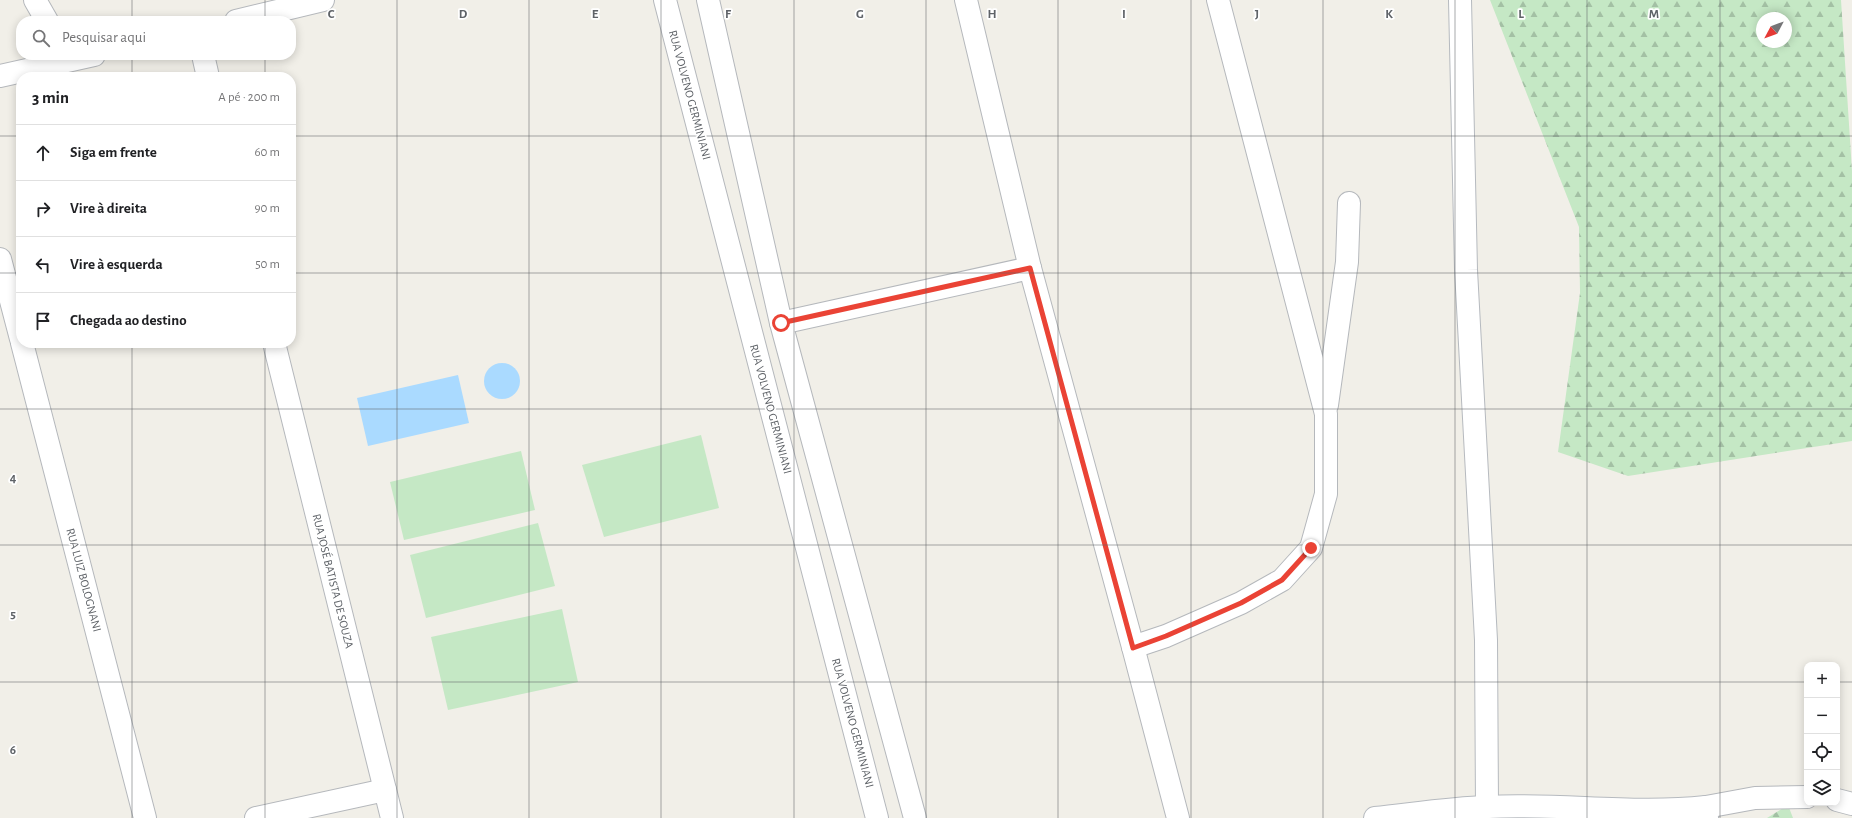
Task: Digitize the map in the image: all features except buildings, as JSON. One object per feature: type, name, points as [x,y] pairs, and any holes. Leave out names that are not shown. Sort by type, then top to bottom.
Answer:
[{"type":"street","points":[[35,0],[44,16]]},
{"type":"street","points":[[248,16],[273,6],[323,0]]},
{"type":"street","name":"RUA VOLVENO GERMINIANI","points":[[665,0],[877,818]]},
{"type":"street","points":[[708,0],[781,323],[915,818]]},
{"type":"street","points":[[966,0],[1030,268],[1178,818]]},
{"type":"street","points":[[1218,0],[1326,414]]},
{"type":"street","points":[[1460,0],[1466,270],[1486,640],[1487,812]]},
{"type":"street","points":[[0,76],[61,60]]},
{"type":"street","points":[[204,60],[207,72]]},
{"type":"street","points":[[1133,648],[1166,636],[1241,603],[1282,580],[1311,548],[1326,494],[1326,414],[1347,262],[1349,203]]},
{"type":"street","points":[[0,259],[16,321]]},
{"type":"street","points":[[781,323],[1030,268]]},
{"type":"street","name":"RUA LUIZ BOLOGNANI","points":[[23,348],[146,818]]},
{"type":"street","name":"RUA JOSÉ BATISTA DE SOUZA","points":[[275,348],[392,818]]},
{"type":"street","points":[[256,818],[384,790]]},
{"type":"street","points":[[1375,818],[1487,812],[1677,814],[1706,812],[1755,798],[1804,797]]},
{"type":"street","points":[[1840,801],[1852,804]]},
{"type":"green space","points":[[1490,0],[1841,0],[1852,171],[1852,441],[1628,476],[1558,452],[1580,293],[1579,227]]},
{"type":"green space","points":[[701,435],[719,508],[604,537],[582,465]]},
{"type":"green space","points":[[521,451],[535,510],[404,540],[390,482]]},
{"type":"green space","points":[[538,523],[555,586],[426,618],[410,555]]},
{"type":"green space","points":[[562,609],[578,682],[448,710],[431,637]]},
{"type":"green space","points":[[1788,805],[1793,818],[1767,818]]},
{"type":"water","points":[[502,363],[512,366],[517,371],[520,381],[517,391],[512,396],[502,399],[492,396],[487,391],[484,381],[487,371],[492,366]]},
{"type":"water","points":[[458,375],[469,423],[368,446],[357,398]]},
{"type":"route","points":[[781,323],[1030,268],[1133,648],[1166,636],[1241,603],[1282,580],[1311,548]]}]
